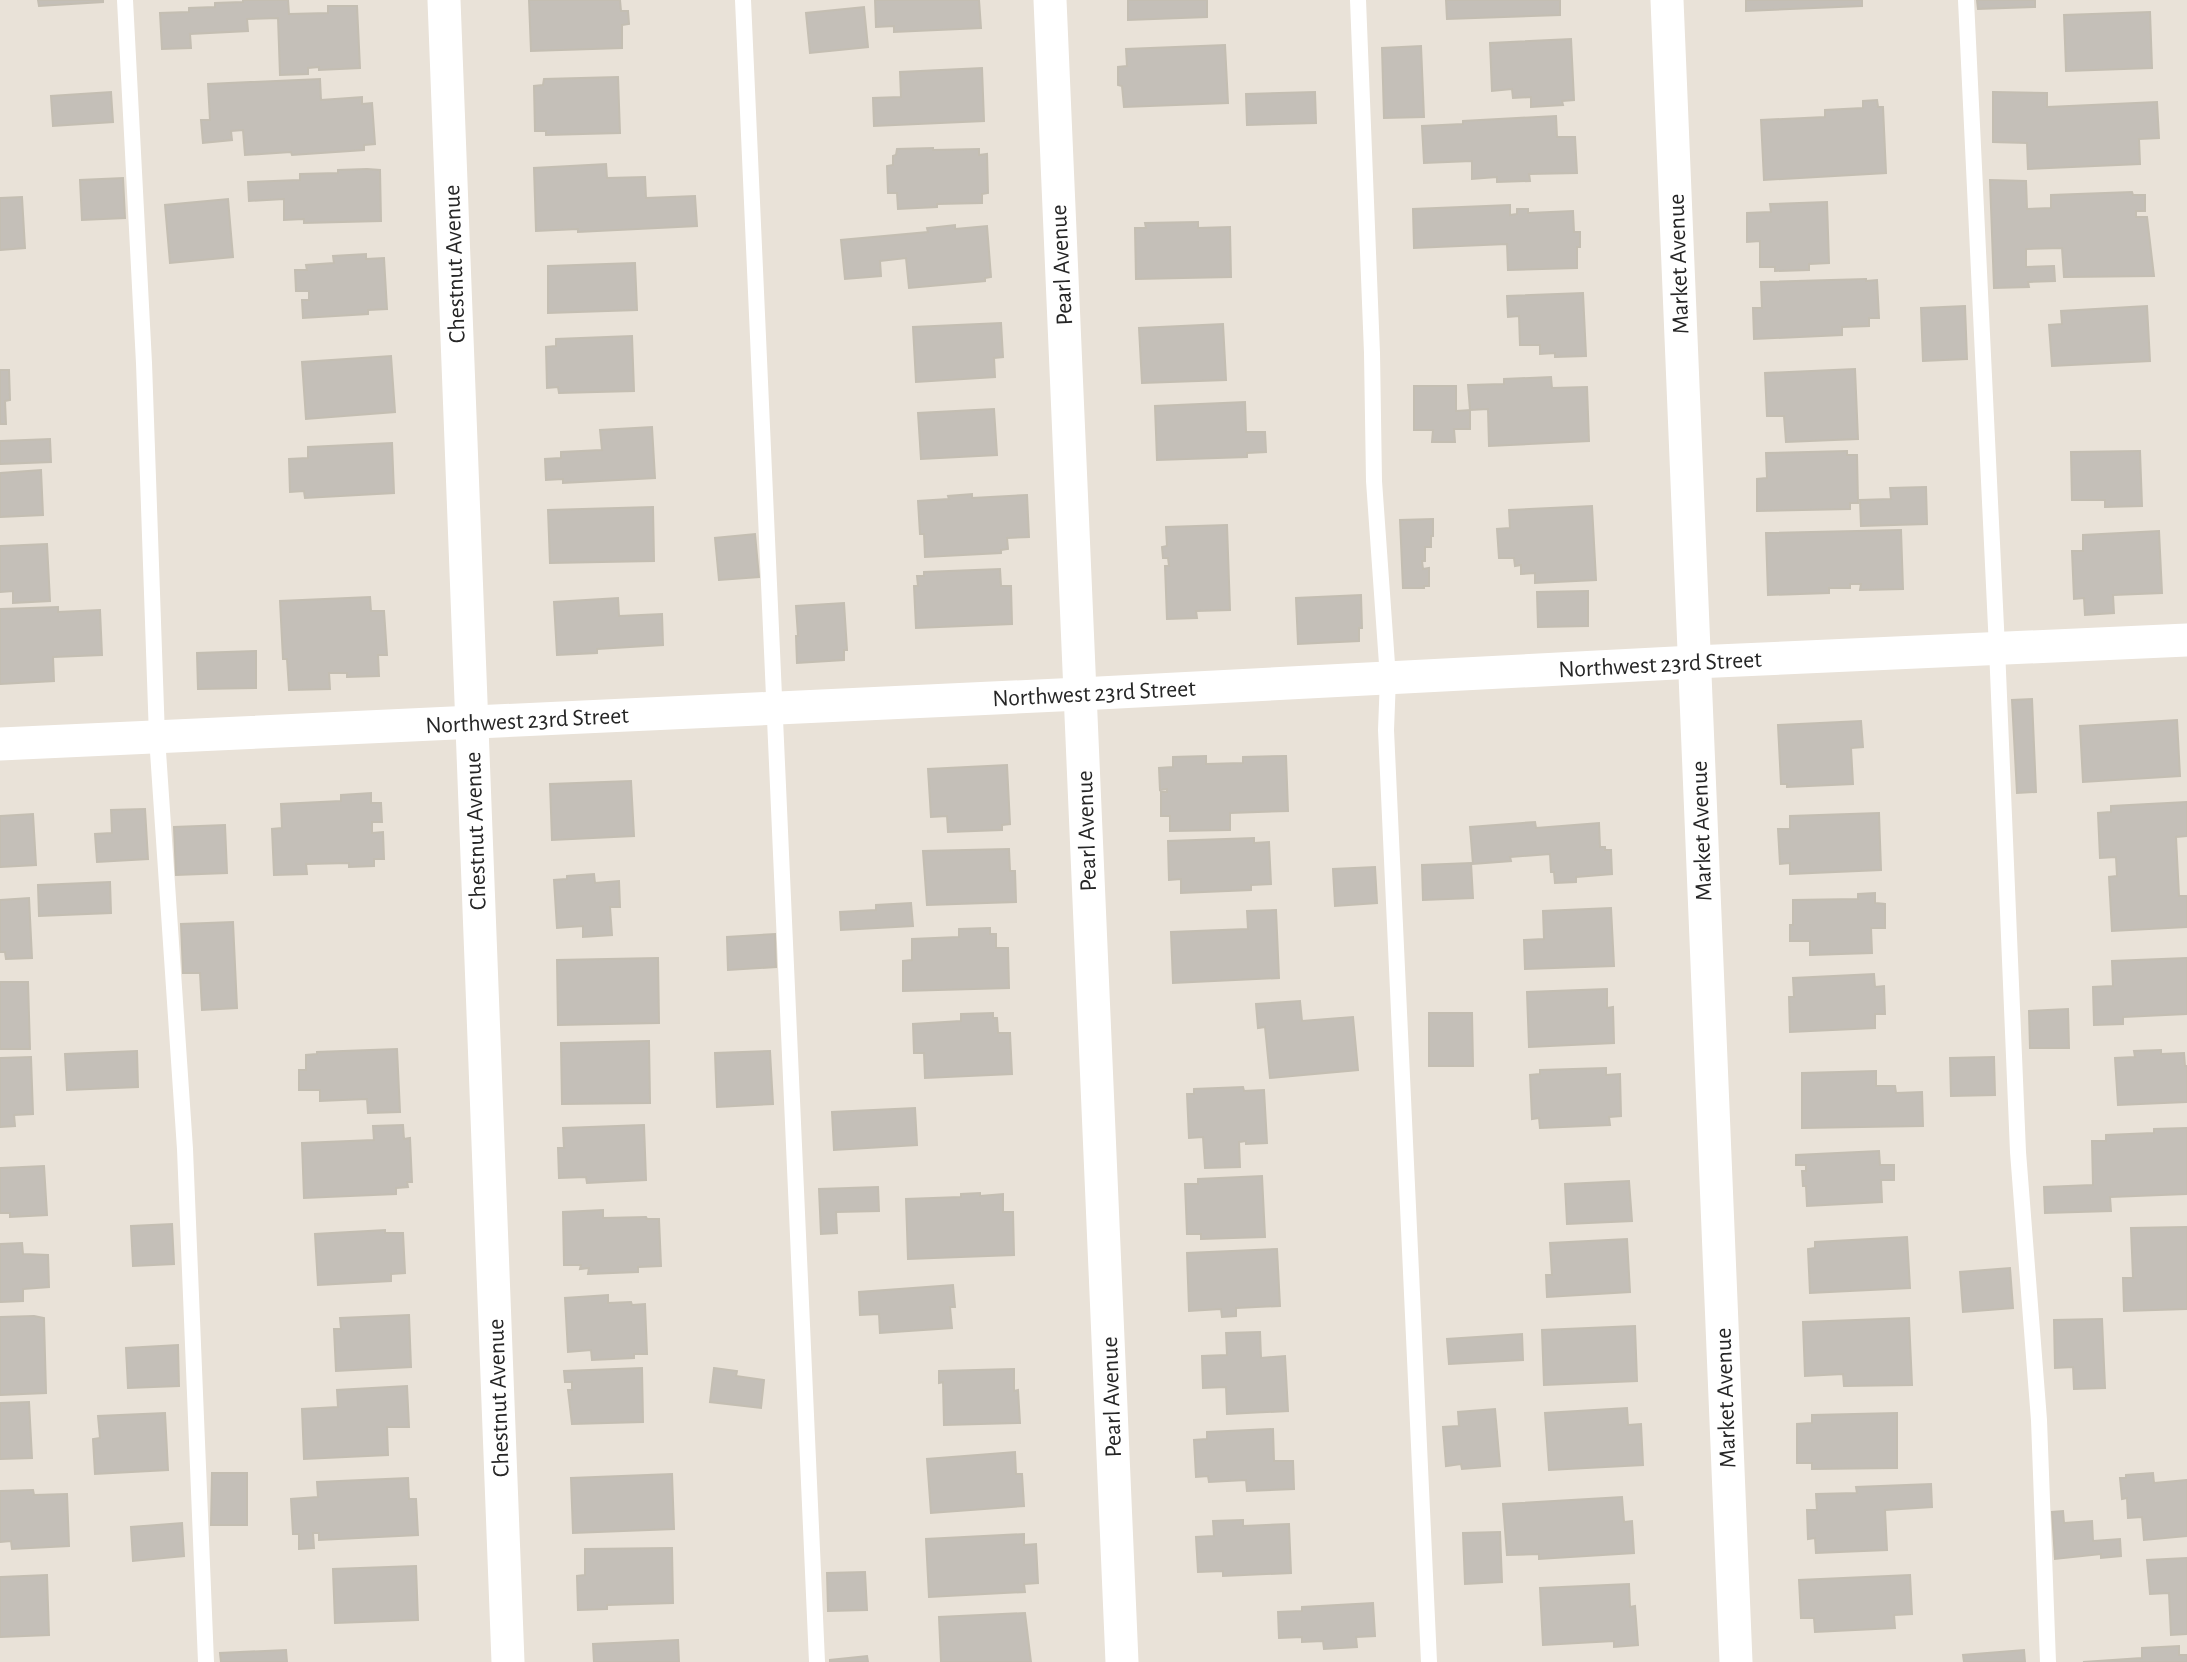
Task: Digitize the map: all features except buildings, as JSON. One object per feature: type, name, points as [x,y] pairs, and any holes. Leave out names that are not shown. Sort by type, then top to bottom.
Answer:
[{"type":"street","name":"Chestnut Avenue","points":[[444,0],[508,1662]]},
{"type":"street","name":"Pearl Avenue","points":[[1050,0],[1122,1662]]},
{"type":"street","name":"Market Avenue","points":[[1667,0],[1736,1662]]},
{"type":"street","name":"Northwest 23rd Street","points":[[0,744],[2187,640]]},
{"type":"lane","points":[[125,0],[144,363],[158,737],[185,1149],[206,1662]]},
{"type":"lane","points":[[743,0],[817,1662]]},
{"type":"lane","points":[[1358,0],[1372,353],[1374,481],[1388,678],[1386,730],[1429,1662]]},
{"type":"lane","points":[[1966,0],[2018,1152],[2039,1420],[2048,1662]]}]
